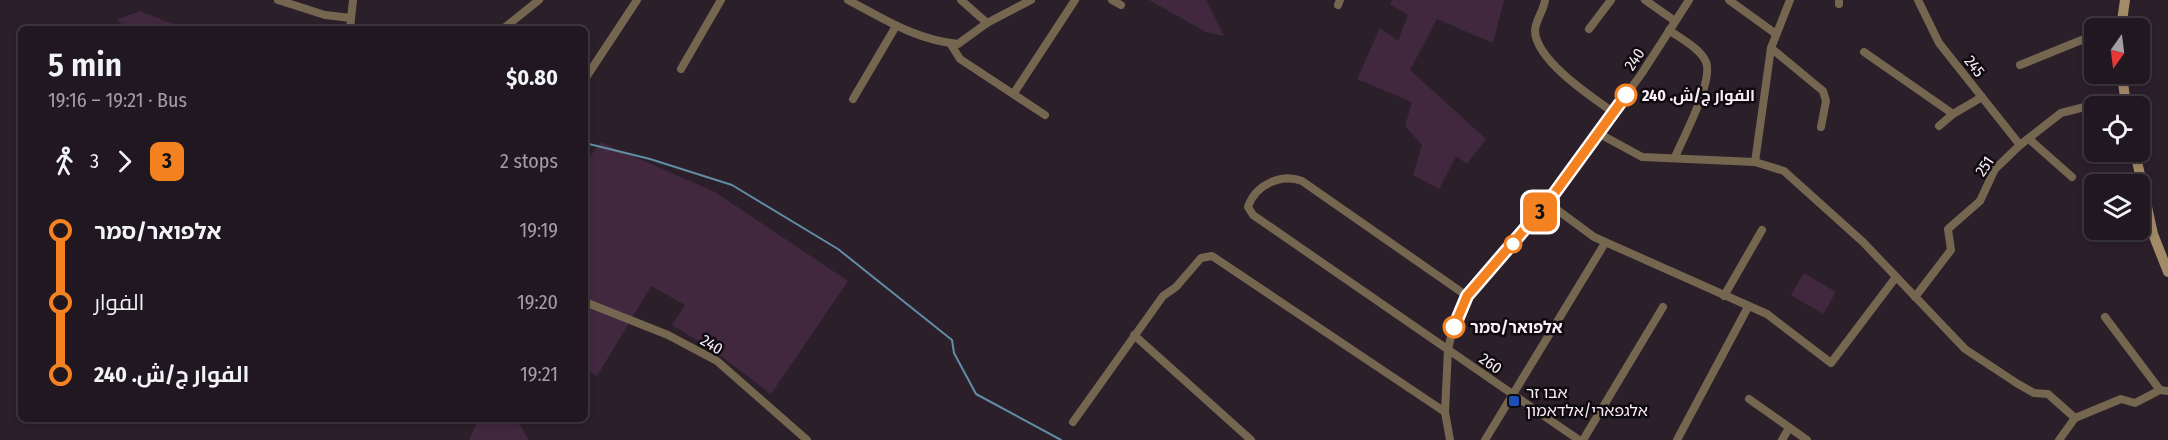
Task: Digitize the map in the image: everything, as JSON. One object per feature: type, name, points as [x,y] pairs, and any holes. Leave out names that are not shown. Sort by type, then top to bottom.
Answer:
[{"type":"main road","points":[[2123,18],[2125,0]]},
{"type":"main road","points":[[2124,18],[2132,0]]},
{"type":"main road","points":[[2137,162],[2153,234],[2168,272]]},
{"type":"street","points":[[278,0],[325,15],[351,18]]},
{"type":"street","points":[[350,26],[353,0]]},
{"type":"street","points":[[506,26],[539,0]]},
{"type":"street","points":[[588,74],[637,0]]},
{"type":"street","points":[[681,69],[721,0]]},
{"type":"street","points":[[848,0],[909,33],[958,44],[987,23],[1031,0]]},
{"type":"street","points":[[961,0],[987,23]]},
{"type":"street","points":[[1014,93],[1075,0]]},
{"type":"street","points":[[1112,0],[1121,5]]},
{"type":"street","points":[[1545,0],[1535,28],[1539,48],[1591,97],[1613,112]]},
{"type":"street","points":[[1589,29],[1611,0]]},
{"type":"street","points":[[1645,0],[1675,21]]},
{"type":"street","name":"240","points":[[1450,440],[1445,412],[1448,349],[1456,317],[1467,296],[1548,202],[1642,73],[1689,0]]},
{"type":"street","points":[[1729,0],[1776,34]]},
{"type":"street","points":[[1755,162],[1771,48],[1790,0]]},
{"type":"street","name":"245","points":[[1918,0],[1939,43],[2020,145]]},
{"type":"street","points":[[853,99],[896,26]]},
{"type":"street","points":[[1669,30],[1700,54],[1708,66],[1706,83],[1675,157]]},
{"type":"street","points":[[2019,65],[2084,39]]},
{"type":"street","points":[[950,43],[960,59],[1045,115]]},
{"type":"street","points":[[1771,48],[1823,91],[1826,101],[1821,127]]},
{"type":"street","points":[[1864,52],[1953,114]]},
{"type":"street","points":[[1939,126],[1953,114],[1982,97]]},
{"type":"street","name":"251","points":[[1915,297],[1951,250],[1948,228],[1980,201],[1995,169],[2020,145],[2061,113],[2084,109]]},
{"type":"street","points":[[1598,133],[1642,157],[1755,162],[1784,171],[1863,242],[1965,349],[2034,393],[2048,394],[2075,418]]},
{"type":"street","points":[[2029,139],[2072,177]]},
{"type":"street","name":"260","points":[[1467,296],[1302,182],[1286,178],[1275,180],[1250,201],[1248,207],[1253,214],[1581,440]]},
{"type":"street","points":[[1548,202],[1605,243],[1767,314],[1831,363],[1896,277]]},
{"type":"street","points":[[1724,296],[1762,230]]},
{"type":"street","points":[[1485,440],[1605,243]]},
{"type":"street","points":[[1073,422],[1163,296],[1176,287],[1201,258],[1212,256],[1445,412]]},
{"type":"street","name":"240","points":[[588,303],[668,334],[717,360],[807,440]]},
{"type":"street","points":[[1581,440],[1663,307]]},
{"type":"street","points":[[1677,440],[1748,307]]},
{"type":"street","points":[[2059,440],[2075,418],[2121,399],[2135,403],[2164,391],[2104,317]]},
{"type":"street","points":[[1134,335],[1251,440]]},
{"type":"street","points":[[1749,399],[1806,440]]},
{"type":"street","points":[[1782,440],[1789,428]]},
{"type":"shaded area","points":[[1149,0],[1206,0],[1224,36],[1206,32]]},
{"type":"shaded area","points":[[1392,0],[1504,0],[1493,43],[1437,19],[1410,70],[1486,139],[1467,164],[1456,156],[1439,189],[1413,175],[1422,145],[1405,126],[1412,102],[1357,79],[1380,28],[1398,41],[1408,15],[1390,4]]},
{"type":"shaded area","points":[[140,11],[178,26],[125,26],[116,20]]},
{"type":"shaded area","points":[[601,142],[715,192],[848,281],[771,394],[713,350],[672,325],[685,305],[651,286],[597,376],[588,371],[588,159]]},
{"type":"shaded area","points":[[1804,273],[1836,292],[1823,314],[1791,295]]},
{"type":"shaded area","points":[[477,422],[518,422],[529,440],[469,440]]},
{"type":"waterway","points":[[588,144],[650,159],[732,185],[838,249],[952,340],[954,353],[976,394],[1061,440]]},
{"type":"bus line","name":"3","points":[[1454,327],[1456,317],[1467,296],[1548,202],[1626,95]]},
{"type":"place","name":"الفوار ج/ش. 240","points":[[1626,95]]},
{"type":"place","name":"אלפואר/סמר","points":[[1454,327]]},
{"type":"place","name":"אבו זר אלגפארי/אלדאמון","points":[[1514,401]]}]
